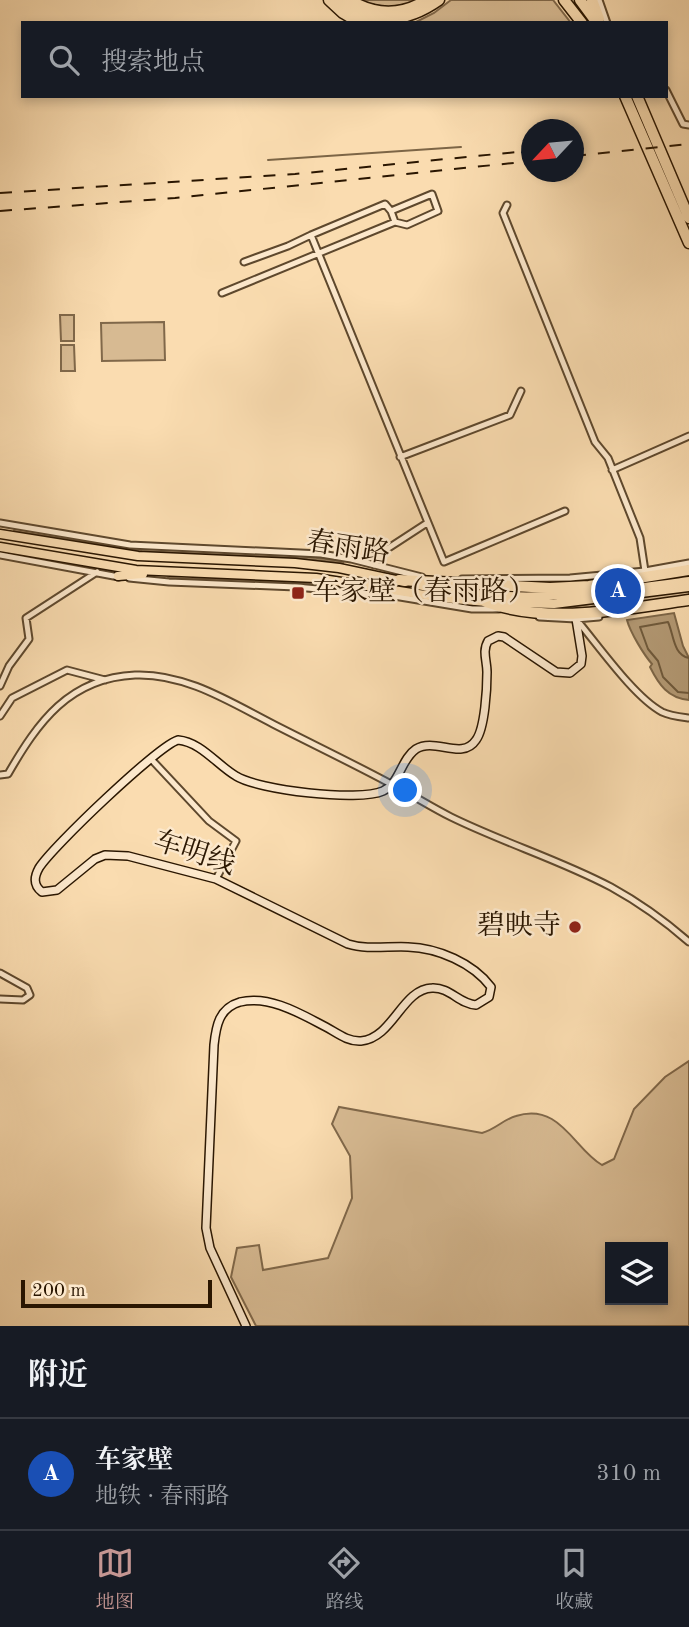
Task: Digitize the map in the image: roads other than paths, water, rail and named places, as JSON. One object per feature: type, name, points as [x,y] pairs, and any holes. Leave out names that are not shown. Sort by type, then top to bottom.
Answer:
[{"type":"highway","points":[[329,0],[357,21]]},
{"type":"highway","points":[[338,0],[356,13],[384,20],[410,16],[439,0]]},
{"type":"highway","points":[[350,0],[384,13],[400,12],[426,0]]},
{"type":"highway","points":[[564,0],[580,21]]},
{"type":"highway","points":[[580,0],[597,21]]},
{"type":"highway","points":[[592,0],[598,21]]},
{"type":"highway","points":[[626,98],[689,243]]},
{"type":"highway","points":[[638,98],[689,218]]},
{"type":"highway","points":[[399,580],[550,588],[589,586],[689,570]]},
{"type":"highway","points":[[486,603],[507,610],[572,617],[689,602]]},
{"type":"main road","name":"春雨路","points":[[0,534],[138,556],[295,563],[339,568],[463,593],[527,598],[580,596],[689,581]]},
{"type":"main road","name":"春雨路","points":[[0,547],[109,566],[170,572],[289,576],[486,603],[566,603],[689,587]]},
{"type":"main road","points":[[118,576],[170,572]]},
{"type":"main road","points":[[355,584],[394,596]]},
{"type":"main road","points":[[392,784],[407,759],[416,750],[428,745],[465,749],[471,747],[478,738],[482,726],[487,674],[484,651],[488,641],[503,636],[550,668],[570,673],[580,664],[582,656],[572,617]]},
{"type":"main road","name":"车明线","points":[[246,1326],[210,1248],[206,1228],[215,1037],[221,1015],[236,1003],[272,1003],[345,1038],[361,1041],[377,1036],[414,996],[428,988],[447,991],[472,1005],[486,1001],[492,992],[491,987],[482,977],[456,959],[411,947],[366,948],[348,944],[216,879],[140,858],[105,855],[95,859],[57,890],[47,893],[38,890],[35,875],[43,862],[172,741],[184,740],[234,775],[254,783],[342,797],[375,793],[392,784]]},
{"type":"street","points":[[599,0],[606,21]]},
{"type":"street","points":[[668,94],[683,124],[689,125]]},
{"type":"street","points":[[222,293],[395,222],[407,225],[438,211],[432,194],[391,211]]},
{"type":"street","points":[[244,262],[385,204],[395,222]]},
{"type":"street","points":[[507,205],[503,213],[595,442],[608,458],[640,538],[645,570]]},
{"type":"street","points":[[311,235],[444,562],[565,511]]},
{"type":"street","points":[[400,457],[510,415],[521,391]]},
{"type":"street","points":[[612,470],[689,436]]},
{"type":"street","points":[[0,523],[130,545],[300,552],[351,559],[436,581],[487,578],[548,580],[689,563]]},
{"type":"street","points":[[374,565],[384,551],[427,523]]},
{"type":"street","points":[[0,555],[158,582],[296,587],[507,610]]},
{"type":"street","points":[[0,686],[9,666],[29,639],[26,618],[97,572]]},
{"type":"street","points":[[572,617],[649,702],[662,712],[689,718]]},
{"type":"street","points":[[0,716],[12,698],[67,670],[106,680]]},
{"type":"street","points":[[0,775],[8,774],[37,726],[71,695],[106,680],[137,675],[178,679],[212,693],[392,784],[451,817],[609,886],[648,909],[689,942]]},
{"type":"street","points":[[150,759],[209,821],[236,841],[216,879]]},
{"type":"street","points":[[0,973],[30,992],[23,1000],[0,999]]},
{"type":"water","points":[[674,613],[689,658],[689,700],[675,697],[661,685],[627,620]]},
{"type":"waterway","points":[[268,160],[461,147]]},
{"type":"railway","points":[[584,155],[689,144]]},
{"type":"railway","points":[[0,193],[295,174],[521,152]]},
{"type":"railway","points":[[0,211],[175,198],[521,162]]},
{"type":"place","name":"车家壁","points":[[618,591]]},
{"type":"place","name":"车家壁（春雨路）","points":[[298,593]]},
{"type":"place","name":"碧映寺","points":[[575,927]]}]
